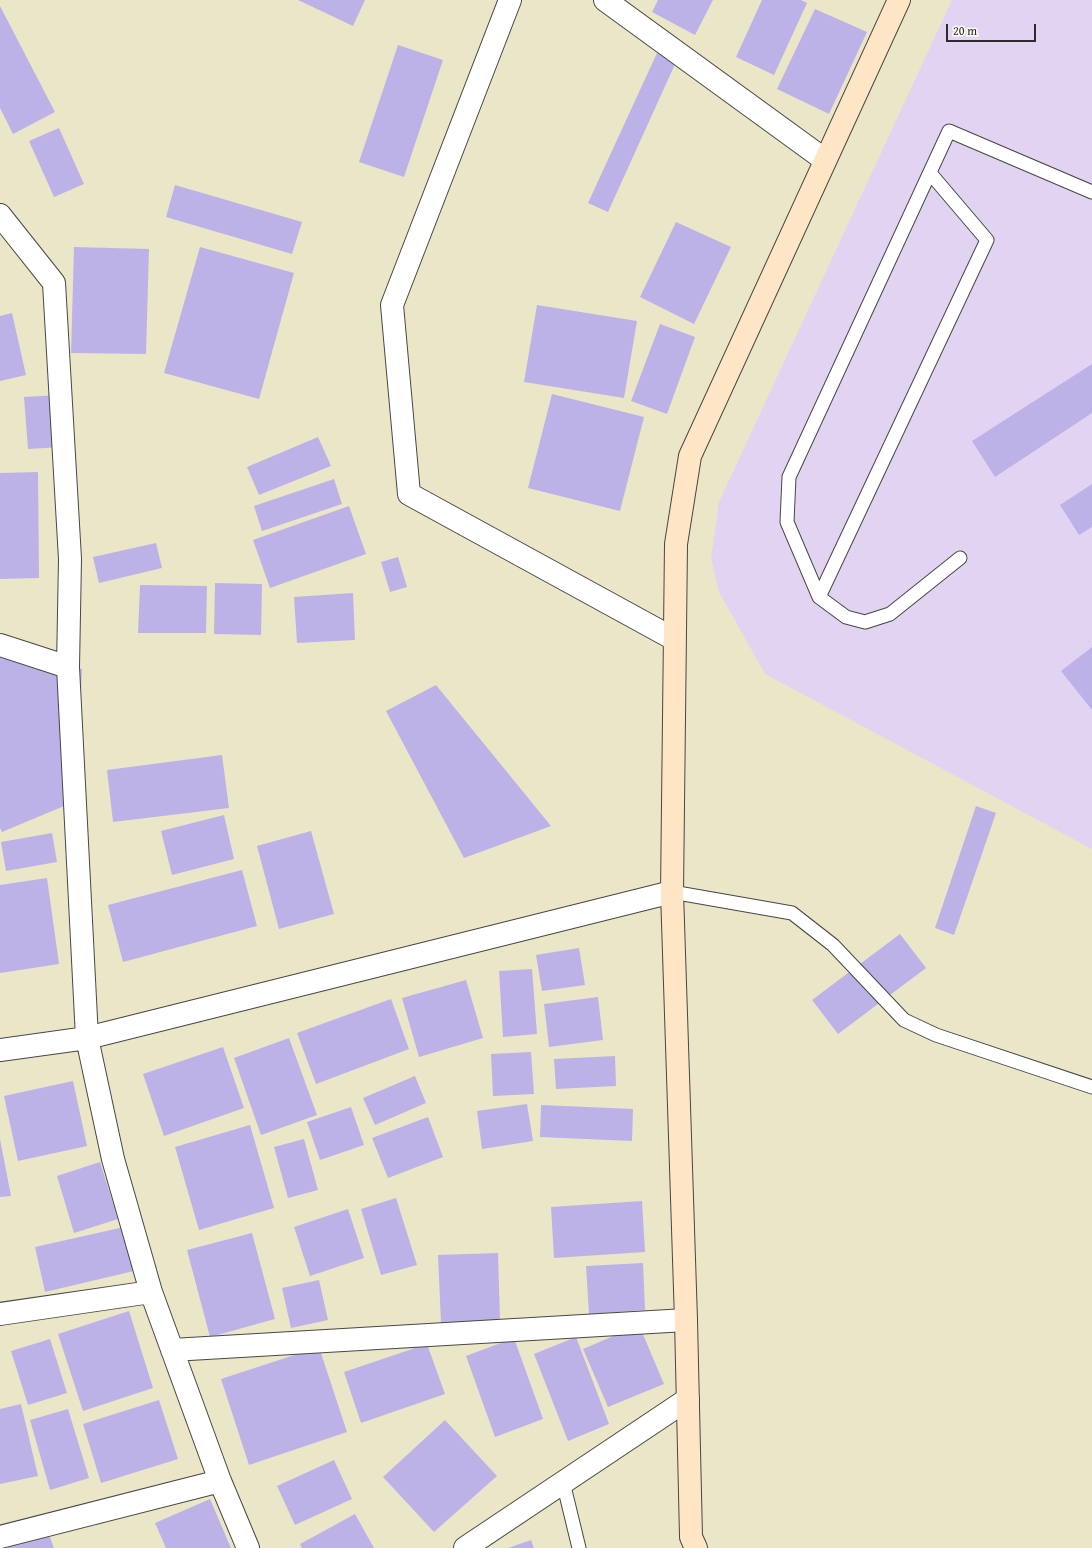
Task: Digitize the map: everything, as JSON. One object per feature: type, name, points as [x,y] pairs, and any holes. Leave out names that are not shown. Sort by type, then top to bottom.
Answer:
[{"type":"main road","points":[[696,1548],[691,1537],[686,1320],[672,892],[676,544],[690,456],[899,0]]},
{"type":"street","points":[[510,0],[392,305],[409,494],[674,640]]},
{"type":"street","points":[[605,0],[825,160]]},
{"type":"street","points":[[0,215],[54,283],[70,559],[68,667],[87,1038],[113,1159],[151,1292],[220,1481],[248,1548]]},
{"type":"street","points":[[0,645],[68,667]]},
{"type":"street","points":[[0,1050],[87,1038],[672,892]]},
{"type":"street","points":[[0,1314],[151,1292]]},
{"type":"street","points":[[172,1350],[686,1320]]},
{"type":"street","points":[[465,1548],[688,1399]]},
{"type":"street","points":[[0,1537],[220,1481]]},
{"type":"lane","points":[[960,558],[890,614],[865,622],[846,617],[819,597],[787,522],[789,477],[949,131],[1092,192]]},
{"type":"lane","points":[[819,597],[987,240],[930,173]]},
{"type":"lane","points":[[672,892],[792,913],[833,945],[904,1020],[936,1035],[1092,1087]]},
{"type":"lane","points":[[563,1482],[579,1548]]},
{"type":"shaded area","points":[[952,0],[1092,0],[1092,849],[765,674],[719,592],[711,558],[719,502]]},
{"type":"building","points":[[298,0],[365,0],[353,26]]},
{"type":"building","points":[[658,0],[713,0],[695,35],[652,12]]},
{"type":"building","points":[[762,0],[801,0],[807,3],[774,75],[736,57]]},
{"type":"building","points":[[0,6],[55,112],[13,134],[0,108]]},
{"type":"building","points":[[815,9],[867,32],[829,114],[777,89]]},
{"type":"building","points":[[398,45],[443,60],[404,177],[359,162]]},
{"type":"building","points":[[657,53],[676,62],[608,212],[588,203]]},
{"type":"building","points":[[59,128],[84,184],[54,197],[29,141]]},
{"type":"building","points":[[175,185],[302,222],[292,254],[166,217]]},
{"type":"building","points":[[676,222],[731,247],[694,324],[640,297]]},
{"type":"building","points":[[74,247],[149,249],[146,354],[71,353]]},
{"type":"building","points":[[200,247],[294,273],[259,399],[164,373]]},
{"type":"building","points":[[537,305],[637,321],[624,398],[524,382]]},
{"type":"building","points":[[12,313],[26,375],[0,381],[0,316]]},
{"type":"building","points":[[660,324],[695,337],[667,414],[631,401]]},
{"type":"building","points":[[1092,364],[1092,413],[995,477],[972,441]]},
{"type":"building","points":[[552,394],[644,417],[620,511],[528,488]]},
{"type":"building","points":[[59,395],[62,447],[28,449],[24,397]]},
{"type":"building","points":[[318,437],[331,466],[259,495],[247,467]]},
{"type":"building","points":[[38,472],[39,578],[0,579],[0,473]]},
{"type":"building","points":[[334,479],[342,504],[262,531],[254,506]]},
{"type":"building","points":[[1092,484],[1092,527],[1079,535],[1060,505]]},
{"type":"building","points":[[349,506],[366,554],[270,588],[253,540]]},
{"type":"building","points":[[156,543],[162,568],[99,583],[93,557]]},
{"type":"building","points":[[398,557],[407,587],[390,592],[381,562]]},
{"type":"building","points":[[215,583],[262,584],[261,635],[214,634]]},
{"type":"building","points":[[140,585],[207,586],[206,633],[138,633]]},
{"type":"building","points":[[353,593],[355,640],[297,643],[294,597]]},
{"type":"building","points":[[1092,647],[1092,710],[1061,671]]},
{"type":"building","points":[[0,653],[82,669],[76,801],[2,832],[0,828]]},
{"type":"building","points":[[436,685],[551,826],[464,858],[386,711]]},
{"type":"building","points":[[222,755],[229,808],[113,822],[107,770]]},
{"type":"building","points":[[976,806],[996,813],[954,935],[935,928]]},
{"type":"building","points":[[224,815],[234,859],[172,875],[161,831]]},
{"type":"building","points":[[311,831],[334,914],[279,929],[257,846]]},
{"type":"building","points":[[52,833],[57,862],[6,871],[1,842]]},
{"type":"building","points":[[242,870],[257,926],[123,962],[108,905]]},
{"type":"building","points":[[47,878],[59,964],[0,973],[0,885]]},
{"type":"building","points":[[900,934],[926,968],[838,1034],[812,1000]]},
{"type":"building","points":[[579,948],[585,985],[542,991],[536,955]]},
{"type":"building","points":[[532,969],[537,1034],[503,1037],[499,971]]},
{"type":"building","points":[[466,980],[483,1038],[419,1057],[402,998]]},
{"type":"building","points":[[598,997],[603,1040],[549,1047],[544,1004]]},
{"type":"building","points":[[391,999],[409,1049],[316,1084],[297,1033]]},
{"type":"building","points":[[289,1038],[317,1115],[261,1135],[234,1058]]},
{"type":"building","points":[[223,1047],[244,1108],[164,1136],[143,1074]]},
{"type":"building","points":[[531,1052],[534,1094],[493,1096],[491,1054]]},
{"type":"building","points":[[615,1056],[616,1086],[556,1089],[554,1059]]},
{"type":"building","points":[[415,1076],[426,1103],[375,1125],[363,1098]]},
{"type":"building","points":[[73,1081],[87,1146],[18,1161],[4,1096]]},
{"type":"building","points":[[527,1104],[533,1141],[482,1149],[477,1111]]},
{"type":"building","points":[[541,1105],[633,1109],[632,1141],[540,1137]]},
{"type":"building","points":[[351,1107],[364,1145],[320,1160],[307,1122]]},
{"type":"building","points":[[428,1117],[443,1157],[388,1178],[372,1138]]},
{"type":"building","points":[[250,1125],[274,1208],[199,1230],[175,1147]]},
{"type":"building","points":[[0,1139],[11,1196],[0,1197]]},
{"type":"building","points":[[304,1139],[318,1190],[288,1198],[274,1147]]},
{"type":"building","points":[[100,1162],[118,1219],[74,1233],[57,1176]]},
{"type":"building","points":[[396,1198],[417,1265],[381,1275],[361,1209]]},
{"type":"building","points":[[642,1201],[645,1252],[554,1258],[551,1207]]},
{"type":"building","points":[[348,1209],[364,1258],[310,1276],[294,1227]]},
{"type":"building","points":[[124,1227],[134,1271],[45,1292],[35,1247]]},
{"type":"building","points":[[252,1233],[275,1319],[210,1337],[187,1250]]},
{"type":"building","points":[[498,1253],[500,1321],[441,1323],[438,1255]]},
{"type":"building","points":[[643,1263],[645,1310],[589,1314],[586,1266]]},
{"type":"building","points":[[319,1280],[328,1320],[291,1328],[282,1288]]},
{"type":"building","points":[[129,1311],[153,1388],[83,1411],[58,1334]]},
{"type":"building","points":[[639,1325],[664,1384],[608,1407],[583,1349]]},
{"type":"building","points":[[576,1337],[609,1424],[568,1441],[534,1354]]},
{"type":"building","points":[[514,1338],[543,1419],[495,1437],[466,1356]]},
{"type":"building","points":[[50,1339],[67,1393],[28,1405],[11,1351]]},
{"type":"building","points":[[427,1344],[445,1394],[361,1423],[344,1372]]},
{"type":"building","points":[[319,1347],[347,1432],[249,1465],[221,1379]]},
{"type":"building","points":[[159,1400],[178,1459],[101,1483],[83,1424]]},
{"type":"building","points":[[21,1404],[38,1476],[0,1484],[0,1409]]},
{"type":"building","points":[[68,1409],[89,1478],[50,1490],[30,1420]]},
{"type":"building","points":[[445,1420],[497,1476],[434,1532],[383,1477]]},
{"type":"building","points":[[334,1460],[352,1499],[295,1525],[277,1486]]},
{"type":"building","points":[[210,1499],[231,1548],[166,1548],[155,1523]]},
{"type":"building","points":[[355,1514],[374,1548],[302,1548],[300,1544]]},
{"type":"building","points":[[47,1529],[54,1548],[2,1548]]},
{"type":"building","points":[[531,1540],[534,1548],[508,1548]]}]
